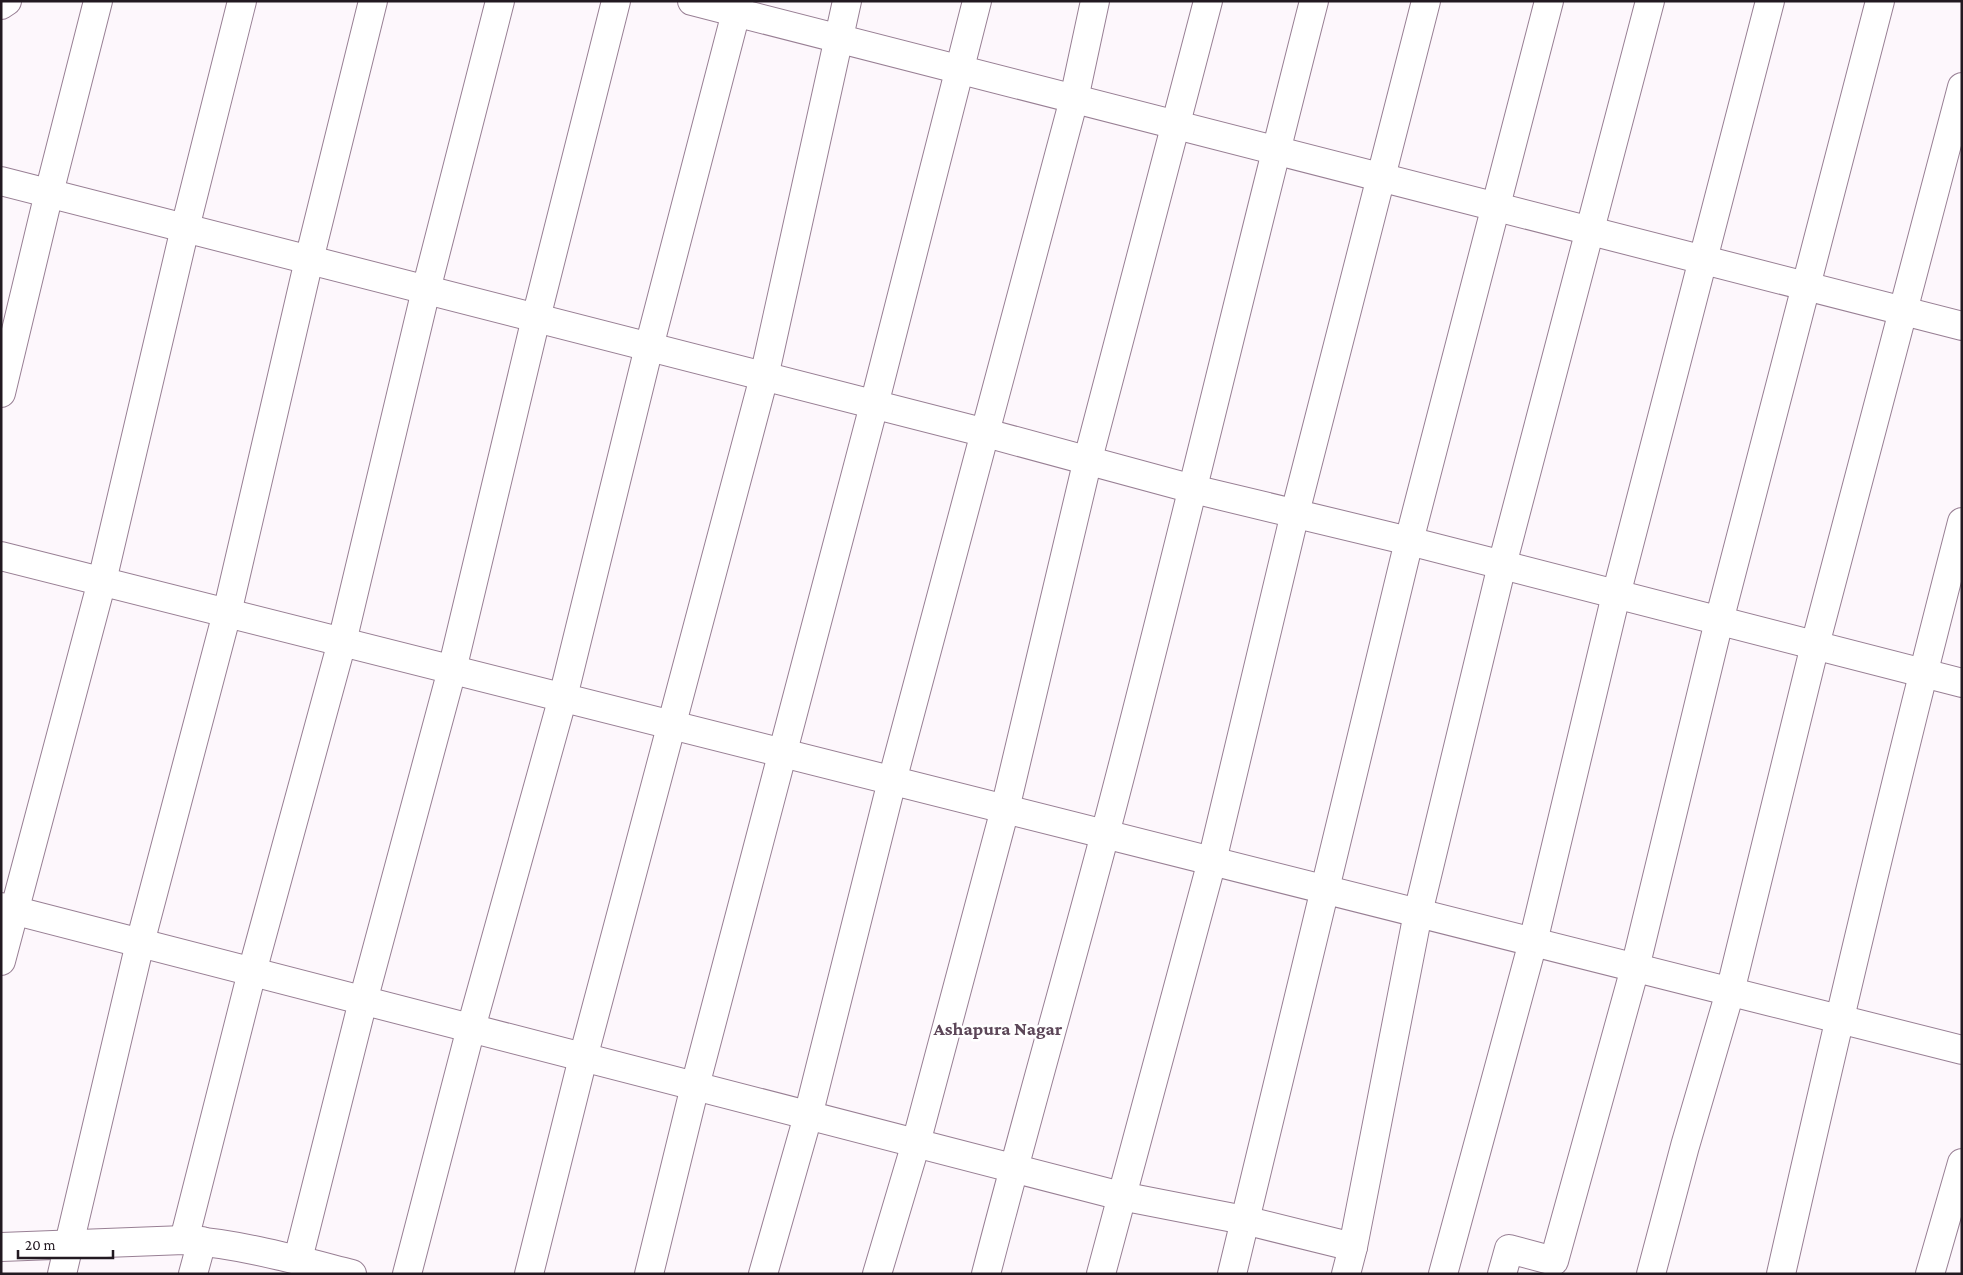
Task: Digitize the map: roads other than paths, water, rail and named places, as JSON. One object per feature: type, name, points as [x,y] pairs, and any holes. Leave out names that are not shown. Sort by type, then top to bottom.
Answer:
[{"type":"street","points":[[1,5],[8,1]]},
{"type":"street","points":[[1,393],[98,1]]},
{"type":"street","points":[[1,961],[7,909],[102,581],[185,228],[242,1]]},
{"type":"street","points":[[62,1274],[140,943],[227,613],[309,260],[373,1]]},
{"type":"street","points":[[193,1274],[193,1240],[252,972],[342,642],[426,290],[500,1]]},
{"type":"street","points":[[298,1259],[363,1001],[452,670],[536,318],[616,1]]},
{"type":"street","points":[[692,1],[738,7],[838,38],[958,70],[1962,326]]},
{"type":"street","points":[[529,1274],[764,376],[847,1]]},
{"type":"street","points":[[649,1274],[695,1086],[784,753],[977,1]]},
{"type":"street","points":[[763,1274],[808,1116],[892,780],[1074,99],[1095,1]]},
{"type":"street","points":[[877,1274],[916,1143],[1005,809],[1088,459],[1208,1]]},
{"type":"street","points":[[986,1274],[1013,1168],[1105,834],[1194,489],[1314,1]]},
{"type":"street","points":[[1101,1274],[1212,861],[1296,513],[1426,1]]},
{"type":"street","points":[[1232,1274],[1409,541],[1549,1]]},
{"type":"street","points":[[1346,1274],[1353,1247],[1418,913],[1502,565],[1650,1]]},
{"type":"street","points":[[1443,1274],[1533,942],[1616,595],[1770,1]]},
{"type":"street","points":[[1502,1274],[1509,1249],[1554,1261],[1635,968],[1719,621],[1880,1]]},
{"type":"street","points":[[407,1274],[471,1028],[563,698],[649,347],[738,7]]},
{"type":"street","points":[[1651,1274],[1685,1146],[1730,992],[1815,645],[1962,87]]},
{"type":"street","points":[[1,181],[1088,459],[1194,489],[1409,541],[1962,683]]},
{"type":"street","points":[[1781,1274],[1838,1019],[1962,522]]},
{"type":"street","points":[[1,556],[1962,1050]]},
{"type":"street","points":[[7,909],[1121,1196],[1244,1220],[1353,1247]]},
{"type":"street","points":[[1930,1274],[1962,1163]]},
{"type":"street","points":[[1,1246],[193,1240],[298,1259],[324,1270],[352,1274]]},
{"type":"district","name":"Ashapura Nagar","points":[[998,1028]]}]
